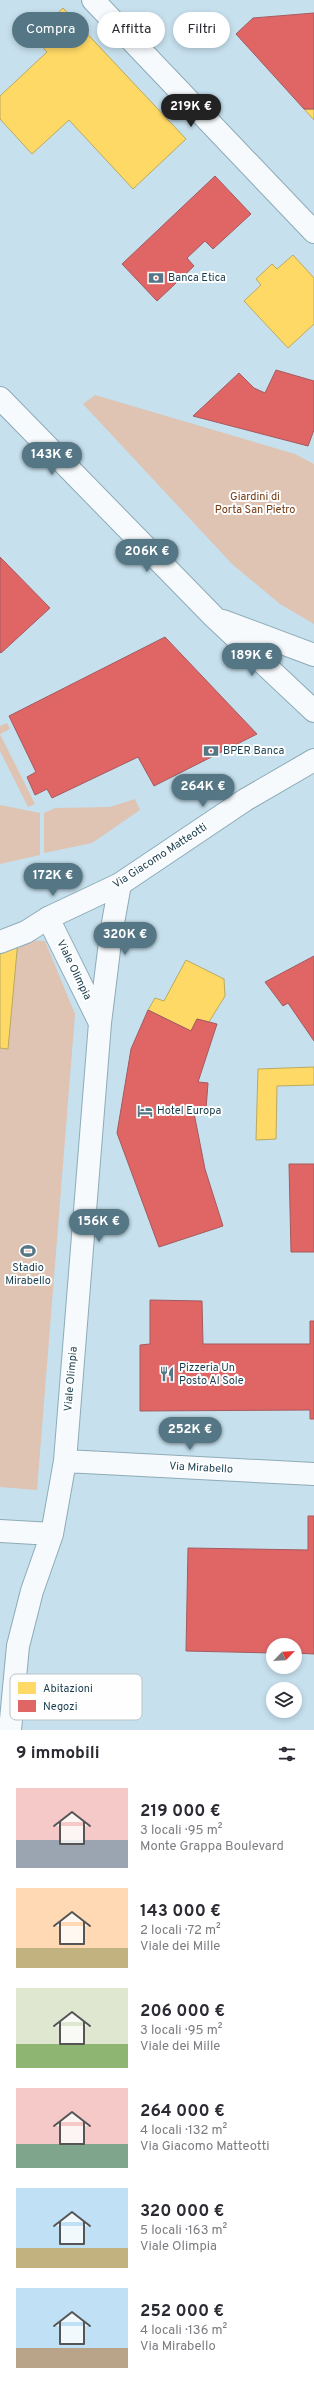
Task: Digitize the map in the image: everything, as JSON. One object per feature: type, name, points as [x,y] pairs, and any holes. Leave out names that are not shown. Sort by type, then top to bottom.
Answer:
[{"type":"street","points":[[93,0],[314,232]]},
{"type":"street","points":[[0,398],[214,617],[314,711]]},
{"type":"street","points":[[0,416],[25,423]]},
{"type":"street","points":[[214,617],[314,655]]},
{"type":"street","name":"Via Giacomo Matteotti","points":[[0,942],[26,932],[48,918],[120,884],[245,800],[314,760]]},
{"type":"street","name":"Viale Olimpia","points":[[15,1674],[18,1646],[32,1591],[52,1534],[65,1461],[100,1023],[111,934],[120,884]]},
{"type":"street","name":"Viale Olimpia","points":[[48,918],[100,1023]]},
{"type":"street","name":"Via Mirabello","points":[[65,1461],[314,1474]]},
{"type":"street","points":[[0,1531],[52,1534]]},
{"type":"street","name":"Viale Olimpia","points":[[10,1730],[11,1720]]},
{"type":"green space","name":"Giardini di Porta San Pietro","points":[[95,395],[295,454],[314,464],[314,624],[280,604],[232,564],[83,404]]},
{"type":"green space","points":[[7,723],[10,729],[0,734],[0,726]]},
{"type":"green space","points":[[0,734],[35,804],[28,807],[0,751]]},
{"type":"green space","points":[[135,799],[140,810],[92,843],[44,853],[44,813],[55,808],[110,807]]},
{"type":"green space","points":[[0,805],[40,813],[40,855],[0,864]]},
{"type":"green space","name":"Stadio Mirabello","points":[[0,939],[45,941],[75,1014],[37,1490],[0,1487]]},
{"type":"building: Abitazioni","points":[[63,8],[67,12],[59,12]]},
{"type":"building: Abitazioni","points":[[89,36],[97,44],[97,48],[101,48],[186,139],[133,189],[69,120],[32,154],[0,119],[0,96],[47,52],[44,48],[89,48]]},
{"type":"building: Abitazioni","points":[[304,109],[314,109],[314,120]]},
{"type":"building: Abitazioni","points":[[293,255],[314,278],[314,324],[288,348],[244,301],[261,285],[256,279],[272,264],[277,269]]},
{"type":"building: Abitazioni","points":[[0,939],[18,940],[8,1049],[0,1048]]},
{"type":"building: Abitazioni","points":[[186,960],[224,979],[225,996],[209,1022],[197,1019],[191,1031],[148,1010],[155,998],[164,1001]]},
{"type":"building: Abitazioni","points":[[314,1067],[314,1085],[277,1086],[276,1139],[256,1140],[258,1069]]},
{"type":"building: Negozi","points":[[314,13],[314,109],[304,109],[236,34],[253,18]]},
{"type":"building: Negozi","points":[[215,176],[251,214],[213,249],[205,241],[187,258],[194,266],[157,301],[122,264]]},
{"type":"building: Negozi","points":[[276,370],[314,381],[314,430],[308,446],[193,416],[239,373],[254,388],[265,393]]},
{"type":"building: Negozi","points":[[0,557],[50,608],[1,653],[0,652]]},
{"type":"building: Negozi","points":[[165,637],[257,734],[154,786],[138,757],[52,798],[47,789],[35,795],[27,777],[36,772],[9,716]]},
{"type":"building: Negozi","points":[[314,956],[314,1041],[288,1003],[283,1006],[265,982]]},
{"type":"building: Negozi","points":[[148,1010],[191,1031],[197,1019],[217,1024],[198,1082],[208,1083],[206,1109],[194,1113],[205,1169],[223,1226],[159,1247],[117,1133],[131,1049]]},
{"type":"building: Negozi","points":[[289,1164],[314,1164],[314,1252],[291,1252]]},
{"type":"building: Negozi","points":[[150,1300],[202,1301],[203,1344],[310,1344],[310,1321],[314,1321],[314,1419],[310,1419],[310,1410],[140,1411],[140,1345],[150,1344]]},
{"type":"building: Negozi","points":[[308,1516],[314,1516],[314,1654],[302,1653],[302,1638],[266,1638],[266,1653],[186,1651],[188,1548],[308,1550]]},
{"type":"place","name":"Banca Etica","points":[[156,278]]},
{"type":"place","name":"BPER Banca","points":[[211,751]]},
{"type":"place","name":"Hotel Europa","points":[[145,1111]]},
{"type":"place","name":"Stadio Mirabello","points":[[28,1251]]},
{"type":"place","name":"Pizzeria Un Posto Al Sole","points":[[167,1374]]}]
